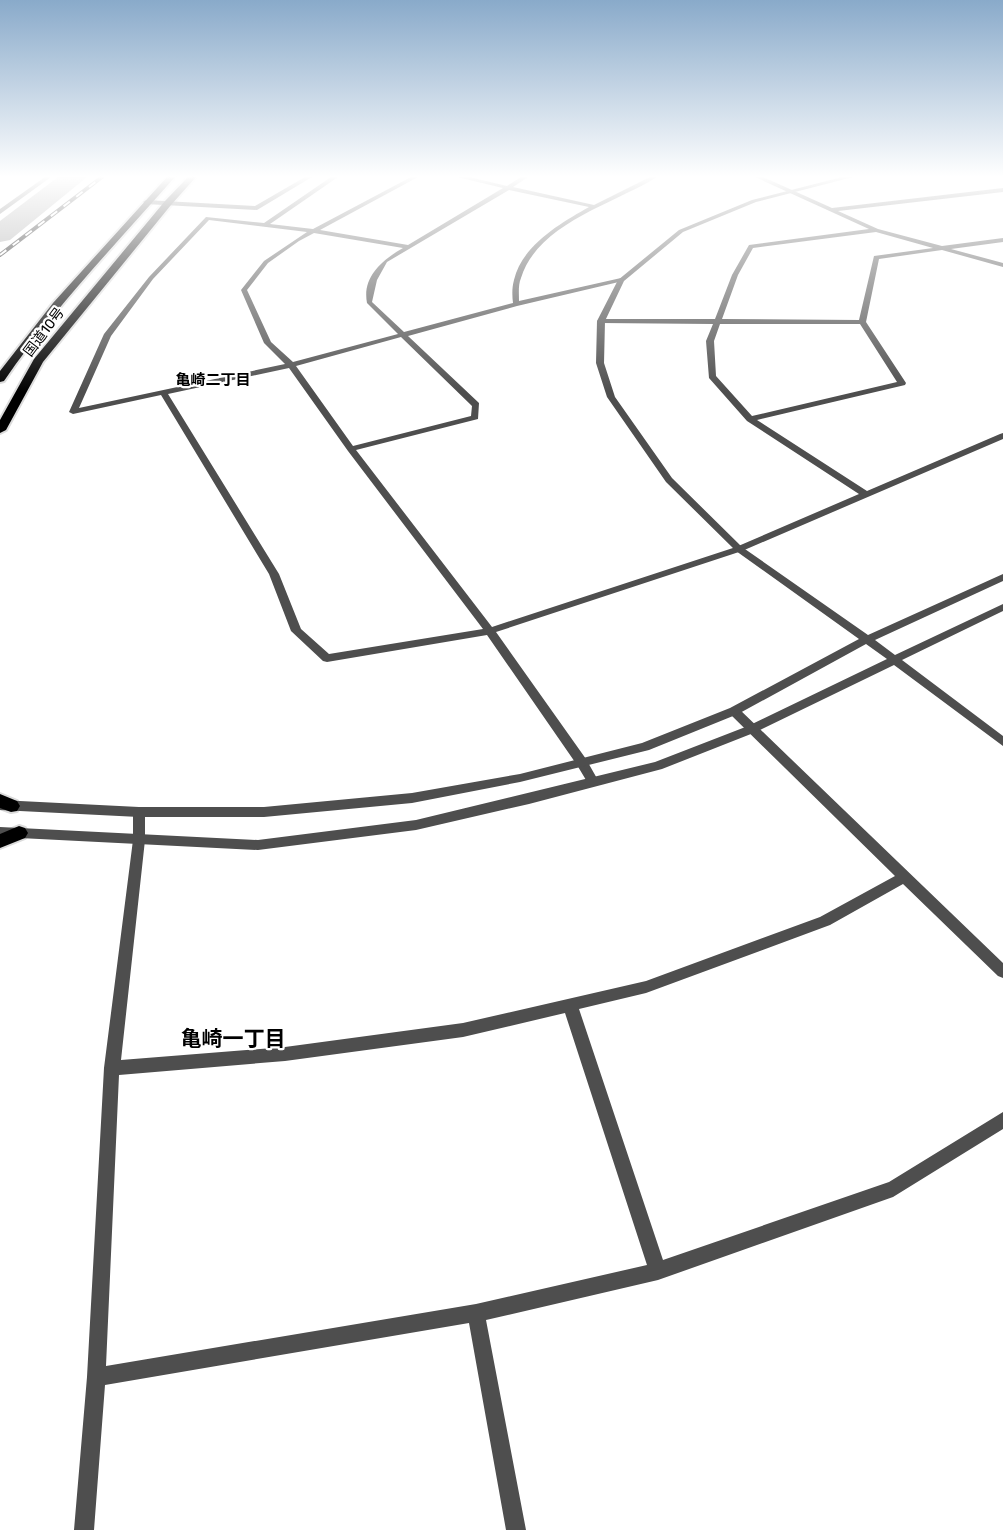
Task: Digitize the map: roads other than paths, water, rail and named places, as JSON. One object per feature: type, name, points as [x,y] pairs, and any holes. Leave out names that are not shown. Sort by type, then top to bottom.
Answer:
[{"type":"highway","name":"国道10号","points":[[0,379],[41,323],[106,248]]},
{"type":"highway","name":"国道10号","points":[[0,430],[38,361],[130,248]]},
{"type":"highway","points":[[0,841],[19,833]]},
{"type":"street","points":[[179,248],[151,278],[107,336],[73,412],[291,365],[516,304],[621,280]]},
{"type":"street","points":[[286,248],[266,262],[244,290],[268,343],[291,365],[351,449],[490,632],[582,762],[592,782]]},
{"type":"street","points":[[351,449],[475,417],[476,405],[369,302],[369,290],[373,277],[385,261],[407,248]]},
{"type":"street","points":[[516,304],[517,279],[531,254],[537,248]]},
{"type":"street","points":[[660,248],[621,280],[601,321],[600,363],[611,397],[669,480],[740,549],[867,639],[1003,742]]},
{"type":"street","points":[[750,248],[735,275],[710,341],[712,376],[750,419],[865,494]]},
{"type":"street","points":[[750,419],[902,383],[862,322],[876,257],[938,248]]},
{"type":"street","points":[[942,248],[1003,265]]},
{"type":"street","points":[[601,321],[862,322]]},
{"type":"street","points":[[164,393],[274,574],[296,631],[327,658],[490,632],[740,549],[1003,436]]},
{"type":"street","points":[[4,804],[139,812],[264,812],[412,798],[520,778],[645,747],[734,711],[867,639],[1001,579]]},
{"type":"street","points":[[0,832],[258,845],[405,826],[529,799],[658,766],[752,729],[1003,607]]},
{"type":"street","points":[[734,711],[1003,972]]},
{"type":"street","points":[[84,1530],[96,1377],[112,1068],[139,840],[139,812]]},
{"type":"street","points":[[112,1068],[285,1054],[463,1030],[646,987],[825,921],[904,877]]},
{"type":"street","points":[[570,1005],[658,1271]]},
{"type":"street","points":[[96,1377],[476,1313],[658,1271],[893,1189],[1003,1120]]},
{"type":"street","points":[[476,1313],[516,1530]]},
{"type":"railway","points":[[0,255],[9,248]]},
{"type":"district","name":"亀崎二丁目","points":[[213,380]]},
{"type":"district","name":"亀崎一丁目","points":[[233,1038]]}]
